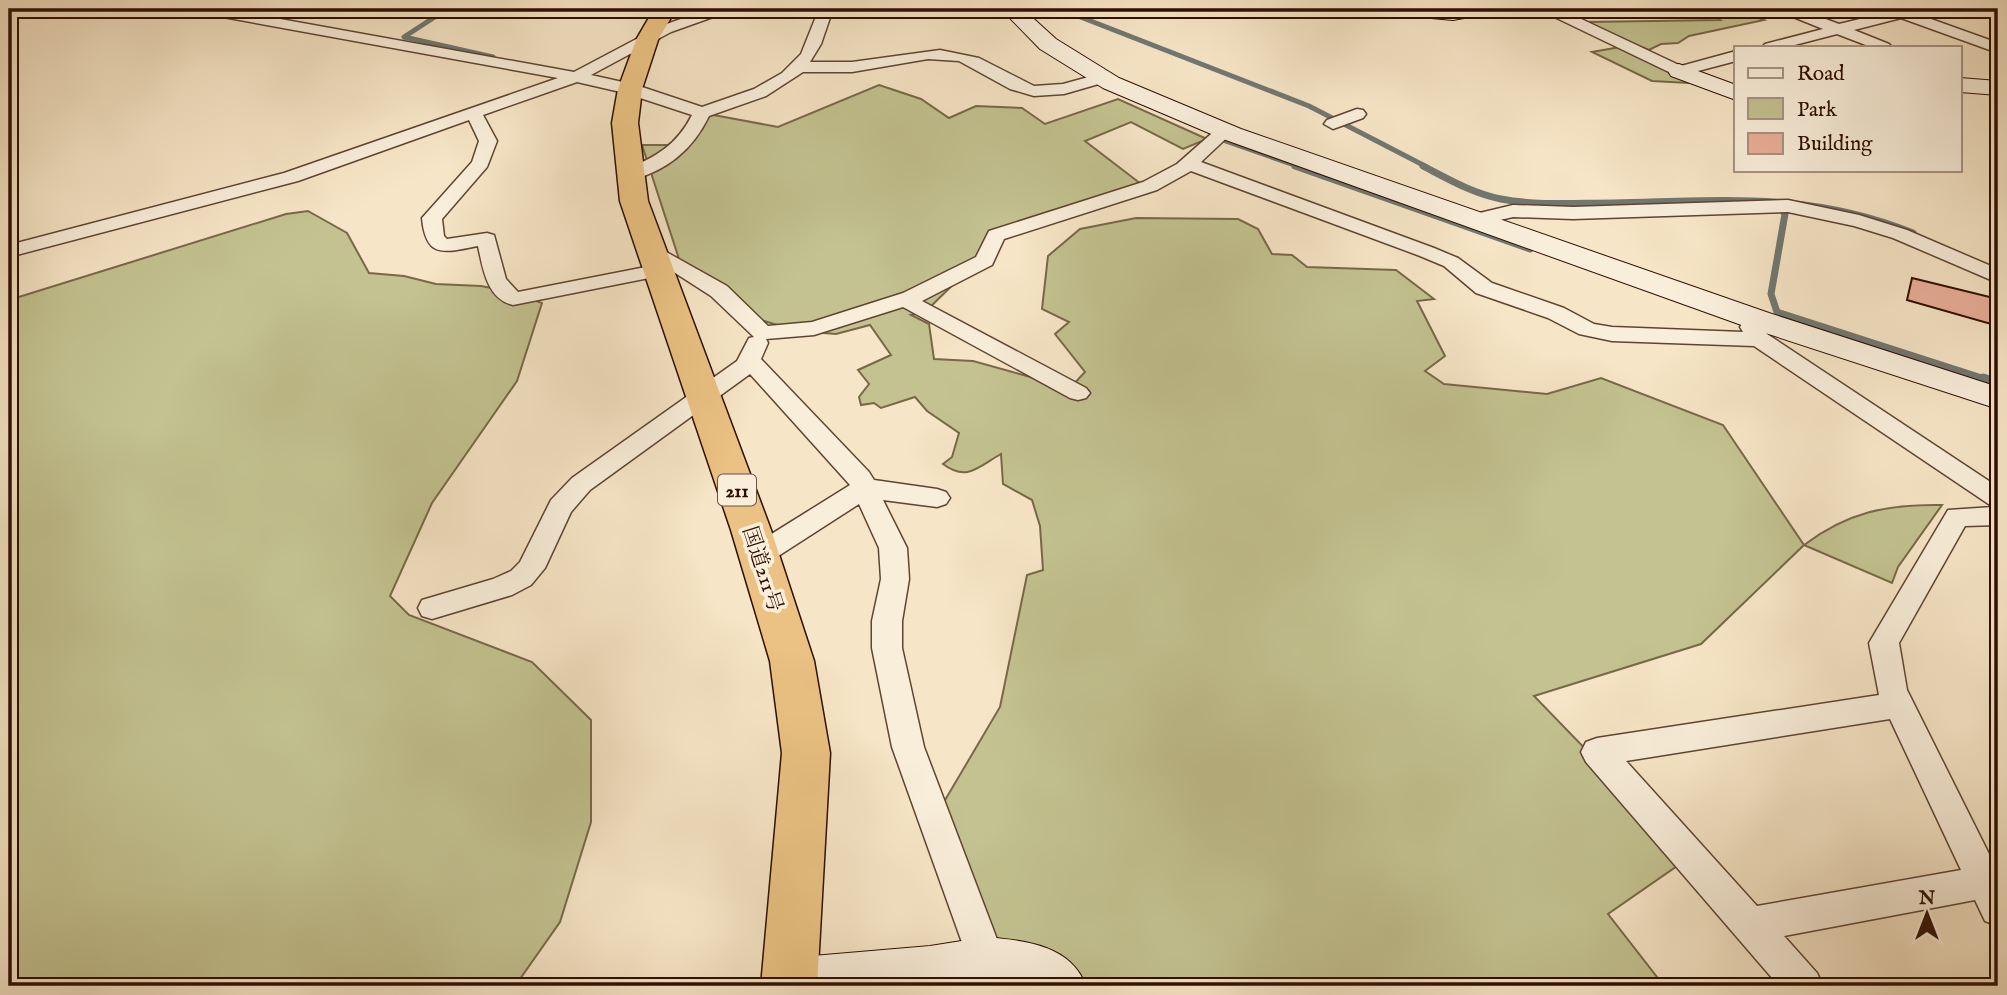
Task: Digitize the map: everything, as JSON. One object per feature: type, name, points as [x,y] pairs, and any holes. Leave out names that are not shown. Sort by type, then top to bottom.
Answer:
[{"type":"highway","name":"国道211号","points":[[656,24],[630,89],[625,123],[634,201],[759,555],[792,661],[806,754],[789,985]]},
{"type":"street","points":[[201,9],[578,76],[630,89],[702,113],[748,97],[775,84],[799,67],[809,54],[826,9]]},
{"type":"street","points":[[9,251],[291,177],[578,76],[656,24],[692,18],[722,9]]},
{"type":"street","points":[[1011,9],[1048,44],[1103,78],[1225,131],[1474,219],[1759,330],[1998,398]]},
{"type":"street","points":[[1251,9],[1268,13]]},
{"type":"street","points":[[1399,9],[1453,14],[1485,9]]},
{"type":"street","points":[[1549,9],[1679,71],[1734,92]]},
{"type":"street","points":[[1786,9],[1881,46]]},
{"type":"street","points":[[1988,9],[1998,12]]},
{"type":"street","points":[[1774,46],[1903,10],[1998,48]]},
{"type":"street","points":[[799,67],[852,67],[940,55],[964,58],[991,68],[1023,89],[1035,91],[1052,91],[1103,78]]},
{"type":"street","points":[[1679,71],[1734,57]]},
{"type":"street","points":[[1962,85],[1998,88]]},
{"type":"street","points":[[631,174],[660,163],[677,151],[692,136],[702,113]]},
{"type":"street","points":[[474,114],[488,141],[481,163],[432,218],[434,238],[443,246],[487,239],[496,281],[513,299],[655,260],[719,291],[751,324],[763,332],[814,328],[905,300],[985,261],[996,235],[1150,186],[1189,164],[1225,131]]},
{"type":"street","points":[[1333,124],[1357,114]]},
{"type":"street","points":[[1189,164],[1427,252],[1451,262],[1484,288],[1556,313],[1587,329],[1612,334],[1759,330],[1998,499]]},
{"type":"street","points":[[1474,219],[1513,211],[1573,213],[1788,206],[1859,221],[1900,234],[1998,277]]},
{"type":"street","points":[[905,300],[1078,393]]},
{"type":"street","points":[[432,608],[502,587],[521,578],[531,568],[560,507],[581,484],[747,365],[763,332]]},
{"type":"street","points":[[749,359],[860,478],[893,548],[895,579],[887,621],[887,648],[908,747],[987,963]]},
{"type":"street","points":[[759,555],[865,488],[937,498]]},
{"type":"street","points":[[1749,925],[1992,896],[1892,690],[1884,643],[1957,517],[1998,516]]},
{"type":"street","points":[[1804,986],[1597,752],[1899,705]]},
{"type":"street","points":[[789,985],[930,979],[987,963],[1029,967],[1060,986]]},
{"type":"green space","points":[[1736,9],[1764,20],[1689,36],[1678,43],[1661,44],[1649,50],[1631,43],[1708,84],[1652,81],[1592,52],[1626,46],[1585,22],[1720,20],[1707,10]]},
{"type":"green space","points":[[879,85],[921,99],[949,118],[976,106],[1022,108],[1045,124],[1118,99],[1207,139],[1183,149],[1131,122],[1085,141],[1145,187],[1010,229],[925,312],[911,315],[929,324],[934,359],[973,361],[1070,388],[1085,372],[1055,334],[1069,322],[1042,309],[1048,256],[1080,229],[1136,218],[1238,219],[1258,229],[1272,254],[1292,255],[1307,267],[1396,270],[1434,299],[1417,301],[1445,356],[1425,371],[1444,384],[1547,394],[1601,378],[1723,425],[1804,545],[1701,644],[1534,696],[1690,857],[1608,914],[1664,986],[1060,986],[987,963],[935,817],[1000,707],[1027,575],[1043,570],[1040,526],[1032,500],[1003,484],[1001,454],[972,471],[959,472],[943,464],[952,457],[959,433],[927,411],[915,397],[881,408],[874,403],[861,405],[859,397],[869,384],[858,370],[891,355],[870,325],[836,334],[797,331],[751,317],[679,259],[642,145],[683,145],[703,113],[778,127]]},
{"type":"green space","points":[[308,211],[347,233],[369,273],[404,276],[436,284],[481,286],[513,292],[542,303],[517,381],[432,503],[390,596],[409,615],[532,662],[591,720],[591,822],[560,922],[515,986],[9,986],[9,300],[286,214]]},
{"type":"green space","points":[[1942,505],[1898,567],[1892,583],[1804,545],[1836,525],[1869,512],[1903,506]]},
{"type":"building","points":[[1912,278],[1998,299],[1998,326],[1907,300]]},
{"type":"waterway","points":[[447,9],[404,37],[493,57]]},
{"type":"waterway","points":[[1060,9],[1309,106],[1427,167]]},
{"type":"waterway","points":[[1217,138],[1300,167]]},
{"type":"waterway","points":[[1295,166],[1530,249]]},
{"type":"waterway","points":[[1423,166],[1491,197],[1529,203],[1765,202],[1838,210],[1913,233]]},
{"type":"waterway","points":[[1778,204],[1785,214],[1771,294],[1777,312],[1988,380]]},
{"type":"waterway","points":[[1983,378],[1998,383]]}]
